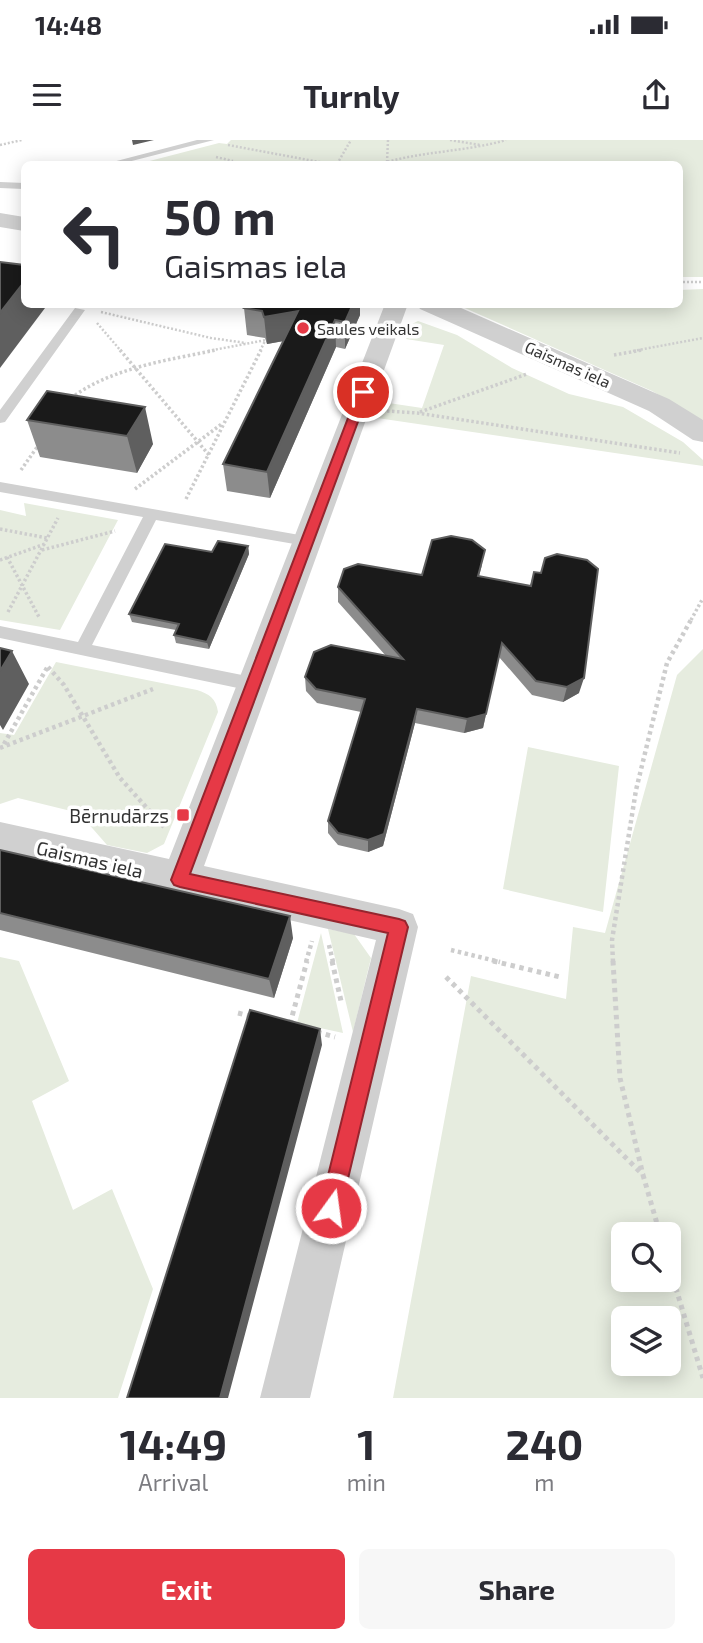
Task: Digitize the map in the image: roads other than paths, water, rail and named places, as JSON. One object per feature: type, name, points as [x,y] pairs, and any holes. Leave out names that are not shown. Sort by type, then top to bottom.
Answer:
[{"type":"street","points":[[0,220],[21,224]]},
{"type":"street","points":[[184,866],[395,308]]},
{"type":"street","name":"Gaismas iela","points":[[438,308],[659,405],[696,444]]},
{"type":"street","name":"Gaismas iela","points":[[0,838],[184,866],[321,909],[399,927],[360,1043],[285,1398]]},
{"type":"lane","points":[[122,161],[209,140]]},
{"type":"lane","points":[[0,185],[21,186]]},
{"type":"lane","points":[[0,419],[79,310]]},
{"type":"lane","points":[[4,488],[111,506],[149,518],[176,518],[306,541]]},
{"type":"lane","points":[[82,649],[149,518]]},
{"type":"lane","points":[[0,632],[252,684]]},
{"type":"place","name":"Saules veikals","points":[[303,328]]},
{"type":"place","name":"Bērnudārzs","points":[[183,815]]}]
